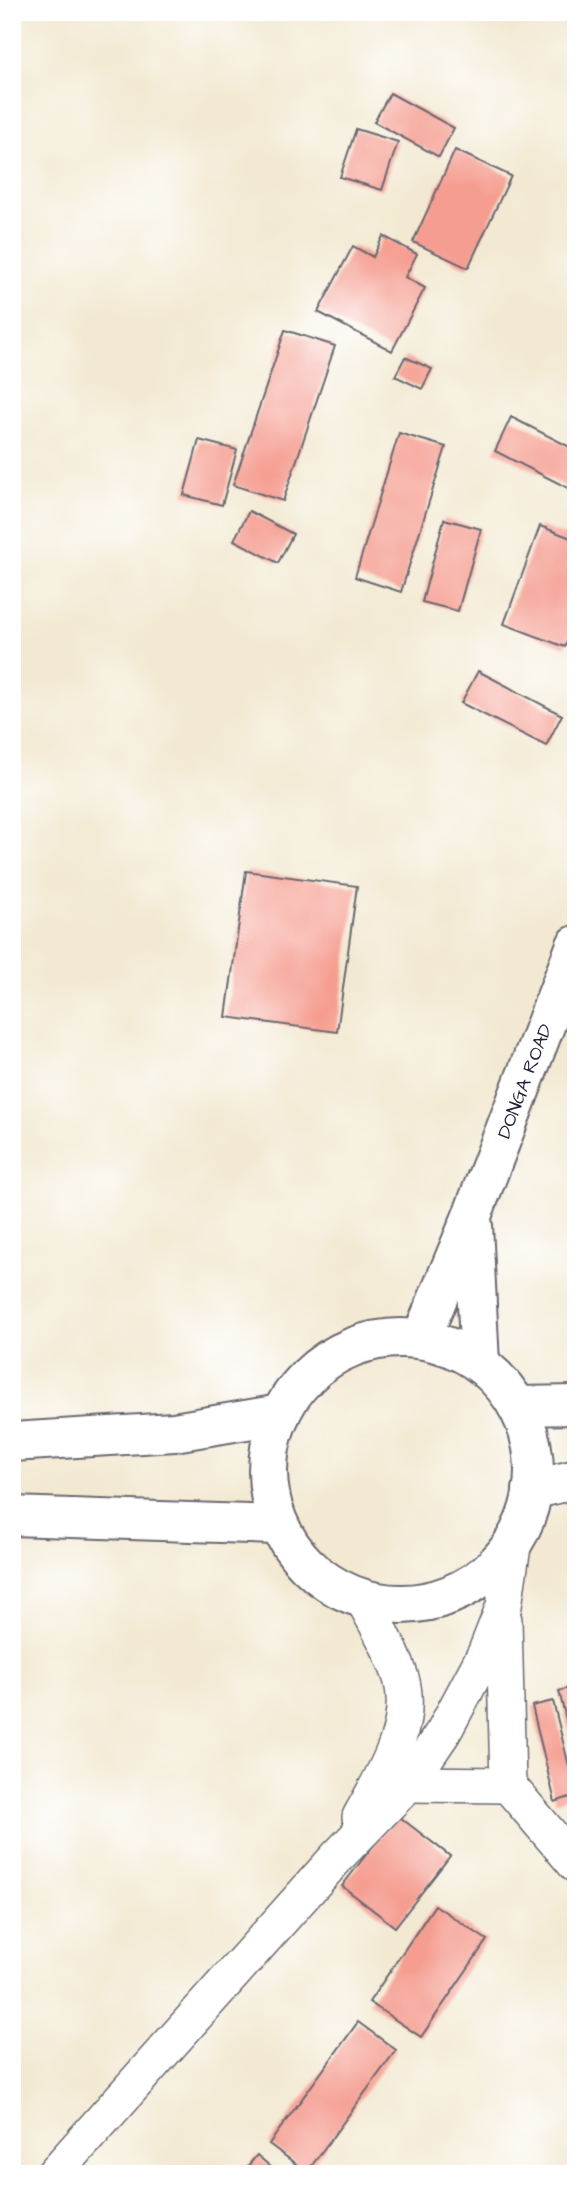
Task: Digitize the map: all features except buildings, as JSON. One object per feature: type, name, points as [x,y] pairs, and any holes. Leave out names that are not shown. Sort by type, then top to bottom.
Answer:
[{"type":"main road","name":"DONGA ROAD","points":[[421,1339],[472,1216],[576,945]]},
{"type":"main road","points":[[472,1216],[480,1364]]},
{"type":"main road","points":[[387,1339],[421,1339],[452,1348],[480,1364],[500,1383],[517,1406],[528,1433],[533,1461],[532,1490],[526,1515],[514,1540],[497,1563],[474,1582],[449,1595],[421,1603],[392,1605],[363,1599],[336,1589],[313,1572],[293,1550],[278,1525],[270,1498],[268,1469],[271,1441],[281,1414],[299,1385],[324,1362],[354,1346],[387,1339]]},
{"type":"main road","points":[[517,1406],[576,1405]]},
{"type":"main road","points":[[12,1442],[174,1432],[281,1414]]},
{"type":"main road","points":[[532,1490],[576,1479]]},
{"type":"main road","points":[[12,1516],[278,1525]]},
{"type":"street","points":[[514,1540],[504,1606],[508,1785],[576,1865]]},
{"type":"street","points":[[338,1856],[387,1767],[403,1709],[402,1682],[391,1653],[363,1599]]},
{"type":"street","points":[[54,2174],[338,1856],[408,1784],[450,1720],[485,1654],[504,1606]]},
{"type":"street","points":[[408,1784],[508,1785]]}]
